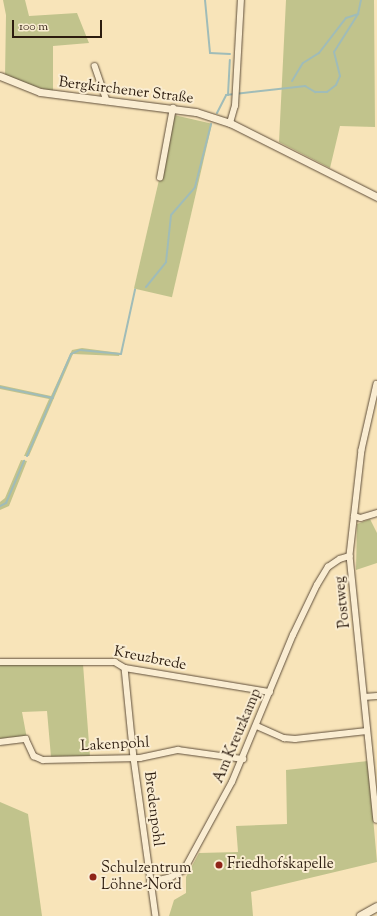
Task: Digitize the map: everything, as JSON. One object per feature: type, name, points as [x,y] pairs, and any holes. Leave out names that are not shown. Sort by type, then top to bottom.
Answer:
[{"type":"main road","points":[[361,916],[372,911]]},
{"type":"street","points":[[230,123],[235,95],[241,0]]},
{"type":"street","points":[[95,66],[107,101]]},
{"type":"street","name":"Bergkirchener Straße","points":[[0,76],[40,92],[173,108],[230,123],[377,198]]},
{"type":"street","points":[[160,178],[173,108]]},
{"type":"street","name":"Postweg","points":[[377,384],[362,450],[350,556],[377,820]]},
{"type":"street","points":[[354,516],[362,518],[377,513]]},
{"type":"street","name":"Am Kreuzkamp","points":[[150,882],[171,877],[184,870],[243,759],[270,692],[317,585],[328,567],[340,559],[350,556]]},
{"type":"street","name":"Kreuzbrede","points":[[0,662],[115,662],[125,668],[270,692]]},
{"type":"street","name":"Bredenpohl","points":[[125,668],[134,758],[150,882]]},
{"type":"street","points":[[364,697],[377,696]]},
{"type":"street","points":[[256,726],[284,738],[295,739],[367,731]]},
{"type":"street","name":"Lakenpohl","points":[[0,742],[26,740],[34,756],[43,760],[134,758],[189,750],[243,759]]},
{"type":"street","points":[[150,882],[156,916]]},
{"type":"green space","points":[[3,0],[25,0],[29,16],[77,13],[89,43],[53,46],[53,92],[5,77],[6,15]]},
{"type":"green space","points":[[286,0],[374,0],[375,127],[340,126],[330,168],[279,142]]},
{"type":"green space","points":[[174,115],[212,124],[172,297],[134,288]]},
{"type":"green space","points":[[82,348],[120,353],[119,356],[73,354],[29,456],[24,456],[49,399],[0,389],[0,385],[51,396],[72,350]]},
{"type":"green space","points":[[21,460],[27,461],[9,506],[0,510],[0,502],[5,498]]},
{"type":"green space","points":[[370,519],[377,533],[377,563],[356,570],[357,524]]},
{"type":"green space","points":[[0,664],[83,664],[90,757],[51,757],[47,711],[22,712],[27,739],[10,737],[0,740]]},
{"type":"green space","points":[[368,761],[377,862],[251,892],[253,916],[169,916],[174,900],[186,893],[186,877],[199,853],[238,852],[236,826],[287,824],[286,770]]},
{"type":"green space","points":[[0,802],[28,814],[42,916],[0,916]]},
{"type":"waterway","points":[[205,0],[210,53],[230,54]]},
{"type":"waterway","points":[[217,113],[226,95],[305,86],[315,92],[327,92],[336,85],[340,76],[334,52],[358,14],[361,0]]},
{"type":"waterway","points":[[292,81],[303,63],[319,53],[346,18],[358,14]]},
{"type":"waterway","points":[[228,95],[230,60]]},
{"type":"waterway","points":[[146,287],[166,262],[171,215],[195,187],[211,124]]},
{"type":"waterway","points":[[27,456],[71,354],[80,350],[121,354],[135,290]]},
{"type":"waterway","points":[[0,387],[53,398]]},
{"type":"waterway","points":[[0,506],[6,503],[24,461]]},
{"type":"place","name":"Friedhofskapelle","points":[[219,865]]},
{"type":"place","name":"Schulzentrum Löhne-Nord","points":[[93,877]]}]
